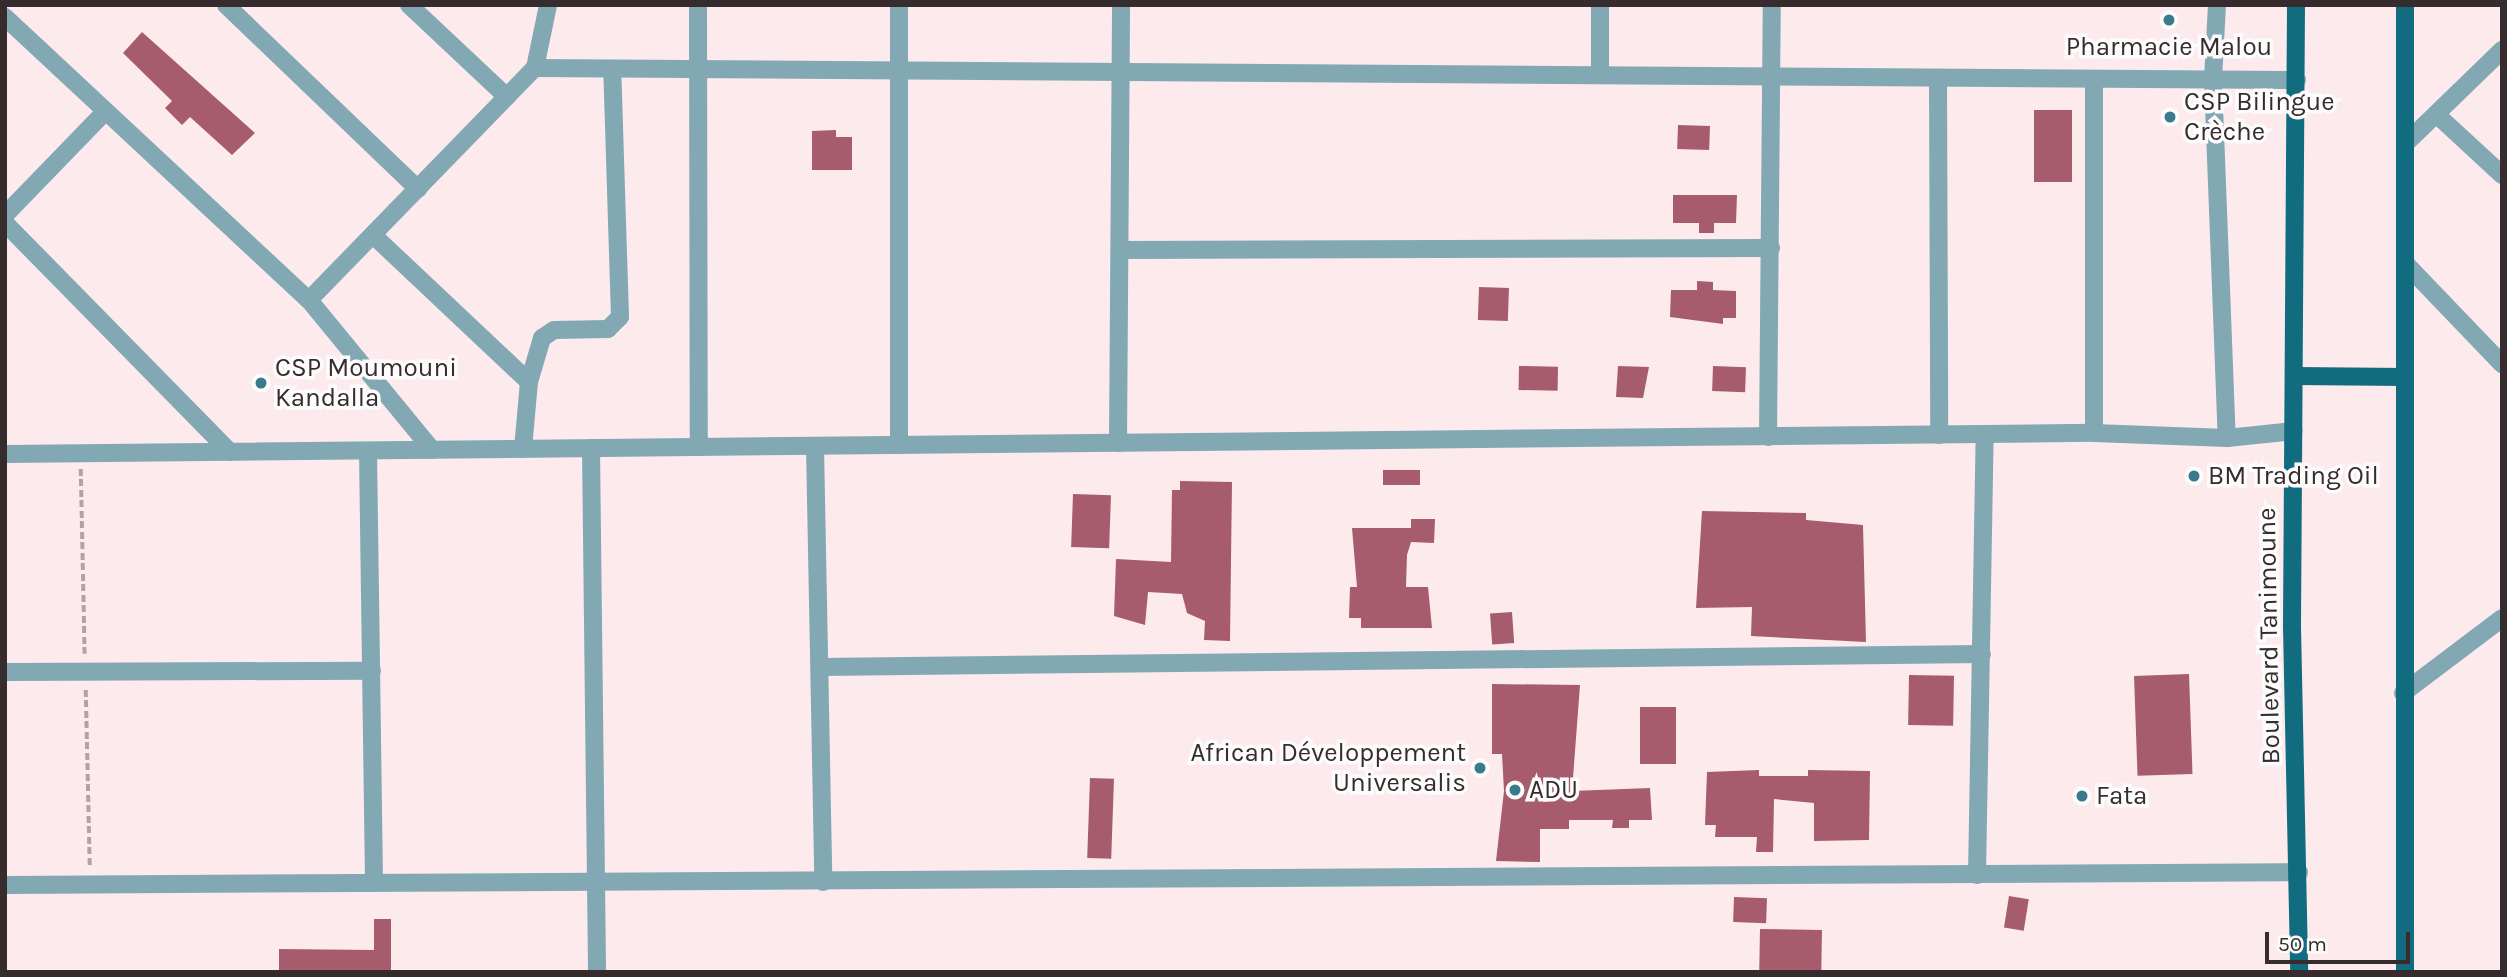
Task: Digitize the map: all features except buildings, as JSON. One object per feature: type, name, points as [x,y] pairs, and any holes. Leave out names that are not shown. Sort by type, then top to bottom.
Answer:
[{"type":"main road","name":"Boulevard Tanimoune","points":[[2296,5],[2294,431],[2299,972]]},
{"type":"main road","points":[[2405,5],[2405,972]]},
{"type":"main road","points":[[2295,376],[2405,377]]},
{"type":"street","points":[[226,5],[418,189]]},
{"type":"street","points":[[409,5],[507,97]]},
{"type":"street","points":[[309,300],[535,68],[548,5]]},
{"type":"street","points":[[698,5],[699,447]]},
{"type":"street","points":[[899,445],[900,5]]},
{"type":"street","points":[[1118,443],[1121,5]]},
{"type":"street","points":[[1600,5],[1600,75]]},
{"type":"street","points":[[1768,437],[1772,5]]},
{"type":"street","points":[[2217,5],[2213,80],[2227,438]]},
{"type":"street","points":[[5,17],[104,113],[309,300],[432,450]]},
{"type":"street","points":[[2406,143],[2502,50]]},
{"type":"street","points":[[535,68],[2297,80]]},
{"type":"street","points":[[523,449],[529,382],[548,334],[608,329],[620,317],[612,69]]},
{"type":"street","points":[[1938,78],[1939,435]]},
{"type":"street","points":[[2094,79],[2094,433]]},
{"type":"street","points":[[5,215],[104,113]]},
{"type":"street","points":[[2436,114],[2502,174]]},
{"type":"street","points":[[5,223],[230,452]]},
{"type":"street","points":[[373,235],[529,382]]},
{"type":"street","points":[[1120,250],[1771,248]]},
{"type":"street","points":[[2406,264],[2502,364]]},
{"type":"street","points":[[5,454],[2094,433],[2227,438],[2294,431]]},
{"type":"street","points":[[1977,875],[1985,434]]},
{"type":"street","points":[[815,446],[823,882]]},
{"type":"street","points":[[591,448],[597,972]]},
{"type":"street","points":[[368,451],[374,883]]},
{"type":"street","points":[[2403,693],[2502,618]]},
{"type":"street","points":[[820,667],[1982,654]]},
{"type":"street","points":[[5,672],[372,671]]},
{"type":"street","points":[[5,885],[2299,872]]},
{"type":"place","name":"Pharmacie Malou","points":[[2169,20]]},
{"type":"place","name":"CSP Bilingue Crèche","points":[[2170,117]]},
{"type":"place","name":"CSP Moumouni Kandalla","points":[[261,383]]},
{"type":"place","name":"BM Trading Oil","points":[[2194,476]]},
{"type":"place","name":"African Développement Universalis","points":[[1480,768]]},
{"type":"place","name":"ADU","points":[[1515,790]]},
{"type":"place","name":"Fata","points":[[2082,796]]}]
